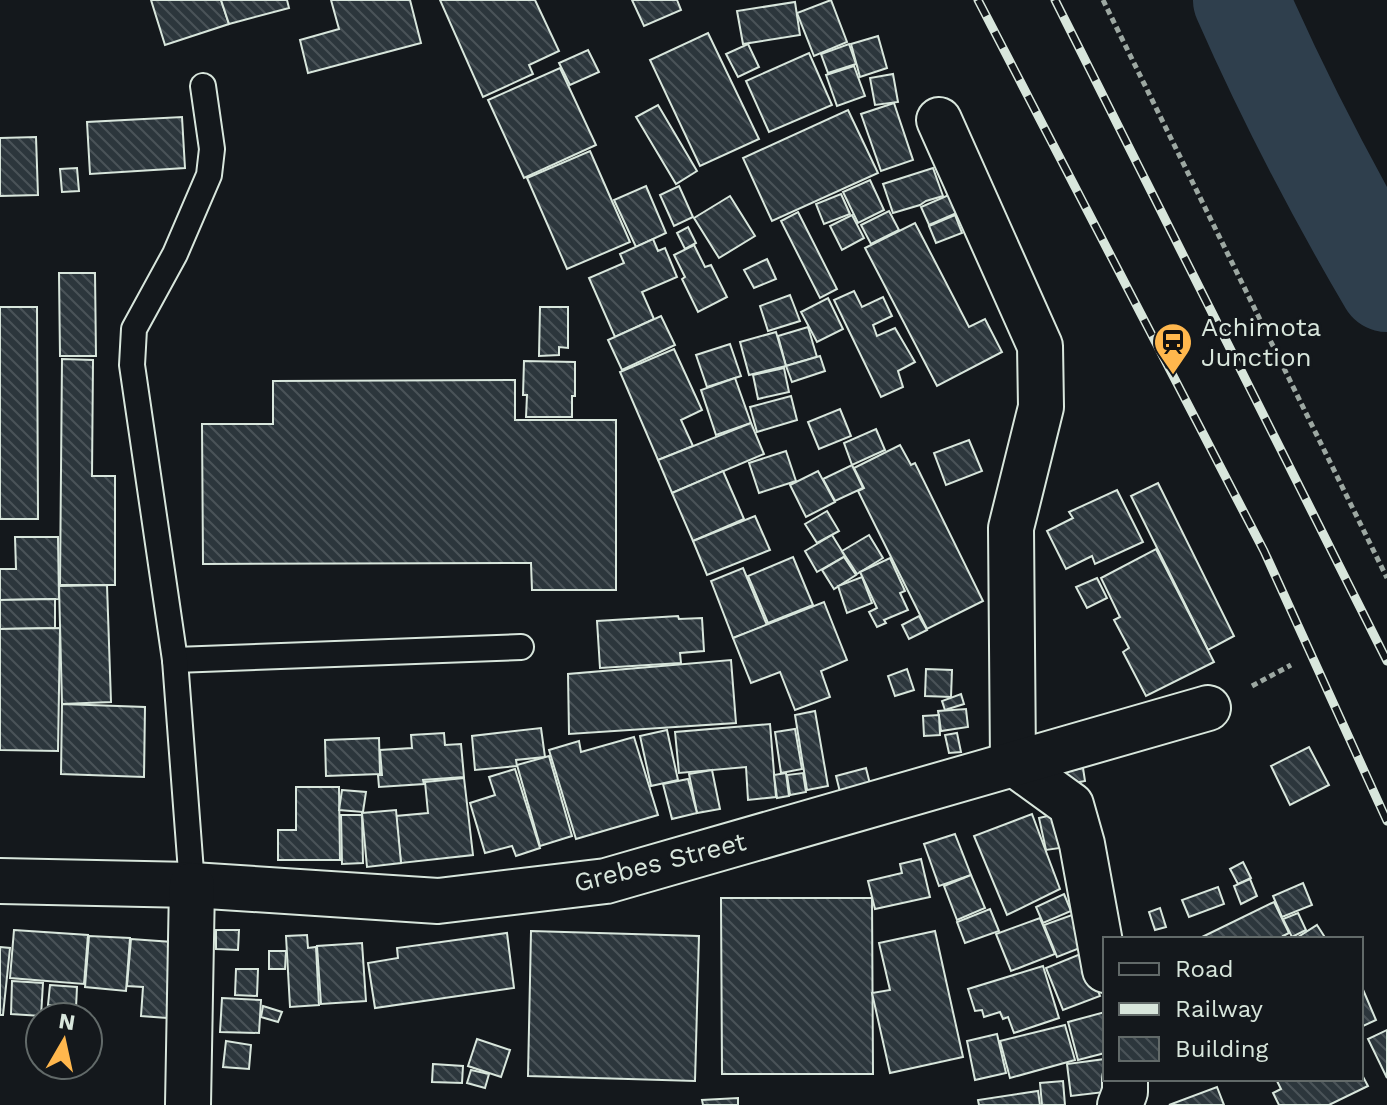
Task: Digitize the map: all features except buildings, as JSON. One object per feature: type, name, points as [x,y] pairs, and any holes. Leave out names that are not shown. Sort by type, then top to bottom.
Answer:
[{"type":"street","points":[[939,120],[1040,346],[1041,407],[1011,528],[1013,763],[1071,805],[1082,844],[1103,959]]},
{"type":"street","name":"Grebes Street","points":[[0,881],[192,885],[438,901],[606,881],[1208,708]]},
{"type":"street","points":[[188,1105],[192,885]]},
{"type":"street","points":[[1120,1105],[1125,1081]]},
{"type":"lane","points":[[192,885],[175,660],[132,365],[134,329],[175,254],[209,175],[212,149],[203,86]]},
{"type":"lane","points":[[175,660],[521,647]]},
{"type":"path","points":[[1103,0],[1387,578]]},
{"type":"waterway","points":[[1241,0],[1310,144],[1387,284]]},
{"type":"railway","points":[[978,0],[1264,551],[1387,821]]},
{"type":"railway","points":[[1055,0],[1387,661]]},
{"type":"place","name":"Achimota Junction","points":[[1173,376]]}]
